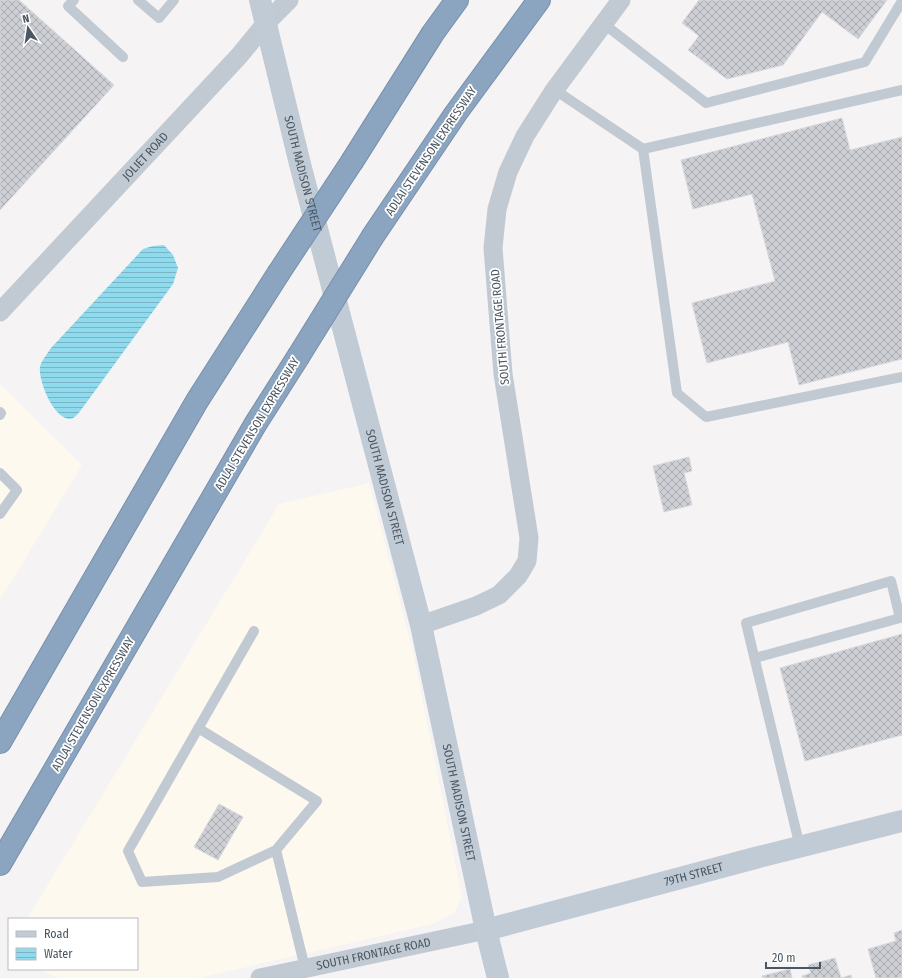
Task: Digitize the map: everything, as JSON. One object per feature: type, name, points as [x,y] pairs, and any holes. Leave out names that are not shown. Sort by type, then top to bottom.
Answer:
[{"type":"highway","points":[[0,742],[197,401],[353,160],[433,33],[457,0]]},
{"type":"highway","name":"ADLAI STEVENSON EXPRESSWAY","points":[[0,864],[256,423],[373,236],[456,112],[539,0]]},
{"type":"street","name":"SOUTH MADISON STREET","points":[[260,0],[304,179],[421,625],[486,930],[498,978]]},
{"type":"street","name":"JOLIET ROAD","points":[[0,312],[239,56],[266,23],[289,0]]},
{"type":"street","name":"SOUTH FRONTAGE ROAD","points":[[421,625],[476,606],[499,595],[518,576],[527,561],[529,538],[503,374],[493,248],[497,209],[508,172],[525,136],[555,90],[621,0]]},
{"type":"street","name":"79TH STREET","points":[[486,930],[902,821]]},
{"type":"street","name":"SOUTH FRONTAGE ROAD","points":[[260,978],[486,930]]},
{"type":"lane","points":[[74,0],[68,6],[123,57]]},
{"type":"lane","points":[[138,0],[159,18],[174,0]]},
{"type":"lane","points":[[604,24],[706,103],[865,62],[902,1]]},
{"type":"lane","points":[[555,90],[644,149],[902,90]]},
{"type":"lane","points":[[644,149],[677,393],[706,417],[902,377]]},
{"type":"lane","points":[[0,473],[17,490],[0,514]]},
{"type":"lane","points":[[755,658],[900,618],[891,581],[746,623],[800,847]]},
{"type":"lane","points":[[198,728],[317,801],[276,850],[218,877],[142,882],[128,851],[198,728],[254,630]]},
{"type":"lane","points":[[276,850],[305,968]]},
{"type":"shaded area","points":[[0,384],[82,465],[0,600]]},
{"type":"shaded area","points":[[369,483],[413,652],[462,897],[454,913],[433,924],[199,978],[57,978],[41,970],[138,970],[138,918],[28,918],[279,504]]},
{"type":"water","points":[[164,245],[173,255],[178,268],[173,284],[79,413],[71,419],[63,417],[52,406],[44,389],[40,373],[40,367],[43,360],[51,348],[143,249]]},
{"type":"building","points":[[0,0],[19,0],[114,85],[0,210]]},
{"type":"building","points":[[699,0],[887,0],[858,39],[822,12],[783,65],[727,79],[688,50],[699,36],[682,23]]},
{"type":"building","points":[[842,118],[850,150],[902,137],[902,359],[799,385],[788,342],[707,363],[692,303],[775,281],[752,194],[693,209],[681,160]]},
{"type":"building","points":[[689,457],[692,471],[684,473],[692,505],[664,512],[653,466]]},
{"type":"building","points":[[902,634],[902,735],[805,761],[780,668]]},
{"type":"building","points":[[219,804],[243,817],[218,860],[194,847]]},
{"type":"building","points":[[902,930],[902,978],[876,978],[868,949],[896,941],[894,933]]},
{"type":"building","points":[[835,958],[841,978],[803,978],[802,976],[811,973],[808,965]]},
{"type":"building","points":[[790,969],[792,978],[763,978],[762,976]]},
{"type":"building","points":[[851,975],[852,978],[841,978]]}]
